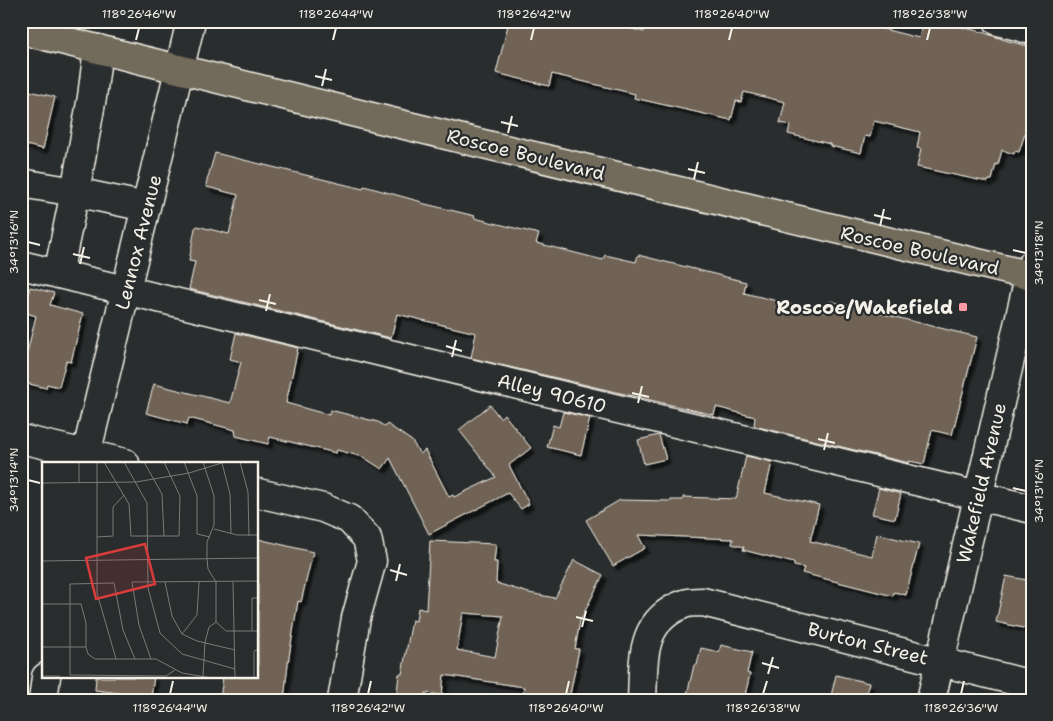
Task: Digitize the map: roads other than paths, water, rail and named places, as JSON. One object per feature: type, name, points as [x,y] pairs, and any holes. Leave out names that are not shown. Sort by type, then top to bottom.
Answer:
[{"type":"main road","name":"Roscoe Boulevard","points":[[21,30],[812,224],[1031,272]]},
{"type":"street","name":"Lennox Avenue","points":[[85,459],[191,21]]},
{"type":"street","points":[[998,21],[1032,30]]},
{"type":"street","points":[[58,274],[92,97],[98,49]]},
{"type":"street","points":[[21,183],[146,207]]},
{"type":"street","name":"Alley 90610","points":[[21,265],[1032,509]]},
{"type":"street","name":"Wakefield Avenue","points":[[931,700],[1031,272]]},
{"type":"street","points":[[21,439],[85,459],[109,462]]},
{"type":"street","points":[[259,494],[323,508],[349,519],[367,538],[372,561],[356,618],[342,700]]},
{"type":"street","name":"Burton Street","points":[[642,700],[645,651],[650,631],[663,616],[684,604],[703,602],[1032,685]]},
{"type":"street","points":[[43,700],[46,678]]},
{"type":"place","name":"Roscoe/Wakefield","points":[[963,307]]}]
